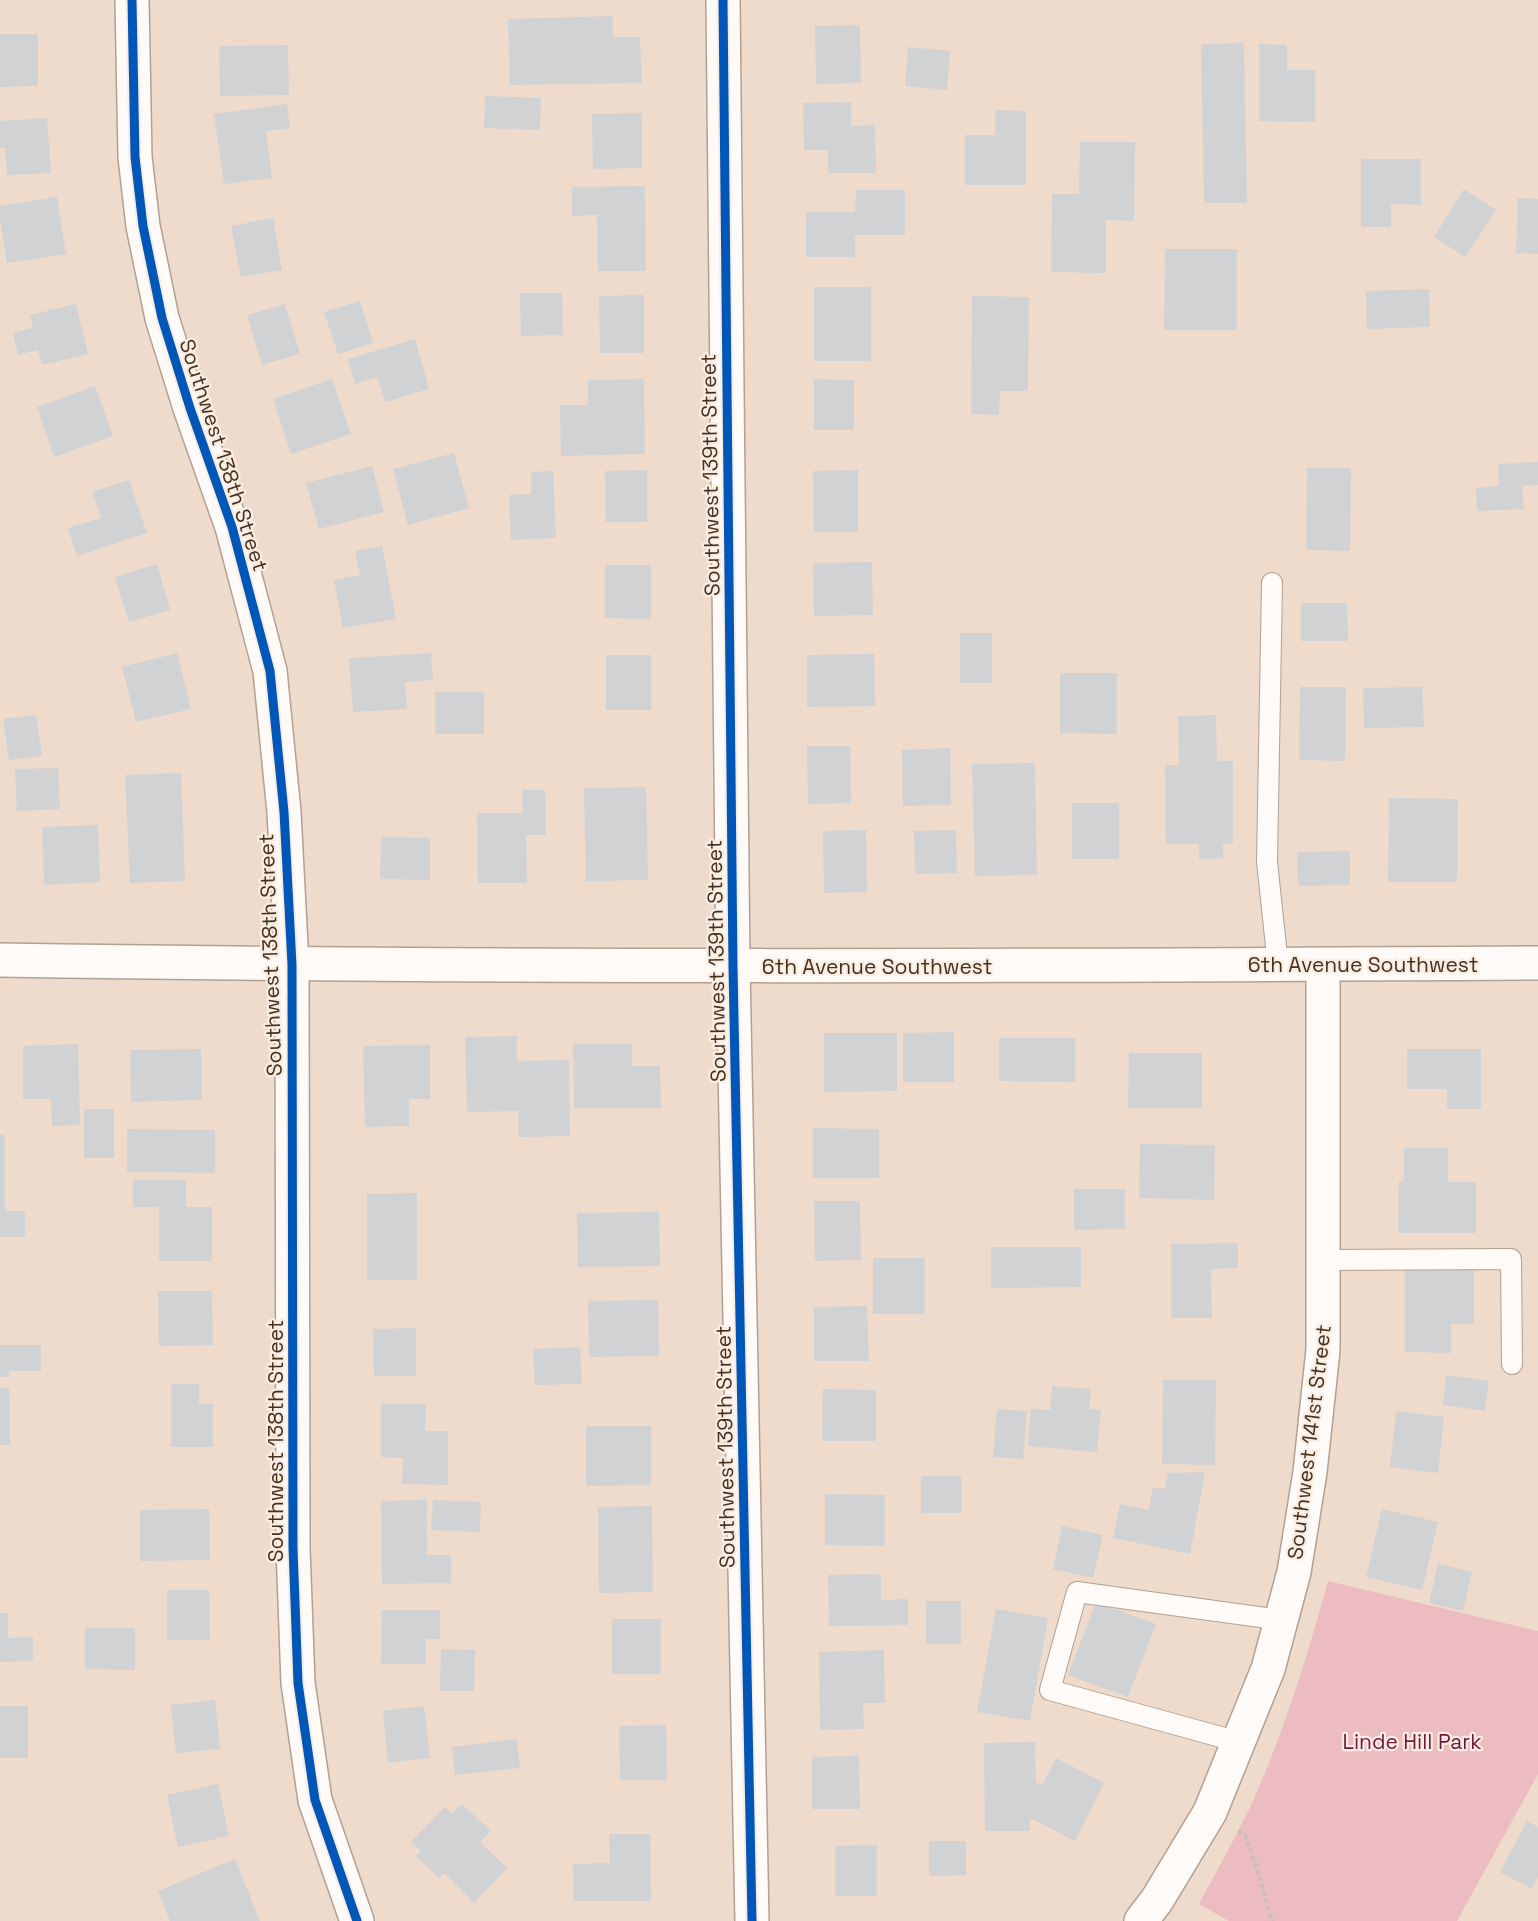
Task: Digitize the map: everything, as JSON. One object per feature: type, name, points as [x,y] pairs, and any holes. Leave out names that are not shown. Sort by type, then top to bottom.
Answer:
[{"type":"street","name":"Southwest 138th Street","points":[[132,0],[135,158],[143,226],[162,318],[231,527],[270,671],[284,812],[292,964],[293,1548],[298,1683],[315,1800],[357,1921]]},
{"type":"street","name":"Southwest 139th Street","points":[[723,0],[733,967],[752,1921]]},
{"type":"street","name":"6th Avenue Southwest","points":[[0,960],[733,967],[1538,963]]},
{"type":"street","name":"Southwest 141st Street","points":[[1141,1921],[1157,1900],[1210,1812],[1268,1669],[1293,1572],[1310,1472],[1323,1350],[1323,964]]},
{"type":"lane","points":[[1272,583],[1267,862],[1278,965]]},
{"type":"lane","points":[[1324,1260],[1511,1259],[1512,1364]]},
{"type":"lane","points":[[1239,1742],[1050,1690],[1077,1592],[1281,1620]]},
{"type":"path","points":[[1210,1812],[1245,1835],[1271,1919],[1274,1921]]},
{"type":"green space","name":"Linde Hill Park","points":[[1328,1581],[1538,1631],[1538,1774],[1457,1921],[1229,1921],[1199,1904],[1243,1822],[1267,1768],[1296,1689]]},
{"type":"building","points":[[613,16],[613,37],[640,37],[642,83],[510,85],[508,19]]},
{"type":"building","points":[[860,25],[861,83],[816,84],[815,26]]},
{"type":"building","points":[[0,34],[38,34],[38,86],[0,87]]},
{"type":"building","points":[[1244,43],[1247,203],[1204,203],[1201,44]]},
{"type":"building","points":[[1259,44],[1287,45],[1287,70],[1315,70],[1315,122],[1259,121]]},
{"type":"building","points":[[288,45],[289,95],[220,96],[219,46]]},
{"type":"building","points":[[908,47],[950,51],[947,90],[905,86]]},
{"type":"building","points":[[485,96],[541,98],[540,130],[484,128]]},
{"type":"building","points":[[851,102],[851,126],[875,125],[876,173],[828,173],[828,150],[804,150],[803,103]]},
{"type":"building","points":[[287,104],[290,128],[266,131],[272,178],[224,184],[214,114]]},
{"type":"building","points":[[995,110],[1026,111],[1026,185],[965,185],[965,135],[995,135]]},
{"type":"building","points":[[642,113],[642,168],[593,169],[592,114]]},
{"type":"building","points":[[47,118],[51,173],[7,175],[5,148],[0,148],[0,121]]},
{"type":"building","points":[[1080,142],[1135,142],[1134,221],[1106,220],[1106,273],[1051,272],[1052,194],[1079,194]]},
{"type":"building","points":[[1361,159],[1421,159],[1421,205],[1391,204],[1391,227],[1361,227]]},
{"type":"building","points":[[645,186],[646,271],[598,271],[597,215],[572,216],[572,187]]},
{"type":"building","points":[[1464,189],[1496,210],[1465,257],[1434,237]]},
{"type":"building","points":[[856,190],[905,190],[905,235],[855,235],[855,257],[806,257],[806,212],[855,212]]},
{"type":"building","points":[[57,197],[66,254],[7,263],[0,206]]},
{"type":"building","points":[[1518,198],[1538,199],[1538,254],[1516,253]]},
{"type":"building","points":[[273,218],[282,270],[241,277],[231,226]]},
{"type":"building","points":[[1165,249],[1237,249],[1237,330],[1164,330]]},
{"type":"building","points":[[814,287],[871,287],[871,361],[814,361]]},
{"type":"building","points":[[1429,289],[1430,327],[1367,329],[1366,291]]},
{"type":"building","points":[[520,293],[562,293],[563,335],[521,336]]},
{"type":"building","points":[[644,295],[644,353],[600,353],[599,296]]},
{"type":"building","points":[[972,296],[1029,297],[1028,391],[1000,391],[999,415],[971,414]]},
{"type":"building","points":[[360,301],[373,343],[338,354],[324,312]]},
{"type":"building","points":[[76,304],[88,354],[42,365],[38,350],[18,355],[13,333],[33,328],[30,315]]},
{"type":"building","points":[[285,304],[300,354],[262,365],[247,315]]},
{"type":"building","points":[[415,339],[429,389],[385,402],[377,377],[355,384],[348,359]]},
{"type":"building","points":[[332,379],[351,434],[291,454],[273,399]]},
{"type":"building","points":[[644,379],[645,454],[561,456],[560,405],[588,405],[588,380]]},
{"type":"building","points":[[814,379],[854,380],[854,430],[814,430]]},
{"type":"building","points":[[95,386],[113,436],[54,457],[37,407]]},
{"type":"building","points":[[454,453],[469,508],[408,525],[393,469]]},
{"type":"building","points":[[1538,462],[1538,485],[1522,486],[1524,509],[1477,511],[1476,488],[1499,486],[1498,464]]},
{"type":"building","points":[[372,466],[384,512],[319,529],[306,483]]},
{"type":"building","points":[[1307,468],[1351,468],[1350,551],[1306,550]]},
{"type":"building","points":[[647,470],[647,522],[606,522],[605,471]]},
{"type":"building","points":[[858,470],[858,532],[814,532],[813,471]]},
{"type":"building","points":[[553,471],[556,538],[511,540],[509,495],[531,494],[531,472]]},
{"type":"building","points":[[129,480],[147,533],[77,556],[68,528],[101,518],[92,492]]},
{"type":"building","points":[[382,546],[396,619],[343,628],[334,580],[360,575],[355,551]]},
{"type":"building","points":[[872,562],[873,615],[814,616],[813,563]]},
{"type":"building","points":[[157,564],[170,610],[129,622],[115,577]]},
{"type":"building","points":[[605,565],[651,565],[651,619],[605,618]]},
{"type":"building","points":[[1301,603],[1347,603],[1348,641],[1301,641]]},
{"type":"building","points":[[960,633],[992,633],[992,683],[960,683]]},
{"type":"building","points":[[177,653],[191,709],[136,722],[122,667]]},
{"type":"building","points":[[431,653],[433,680],[405,682],[407,709],[353,712],[349,658]]},
{"type":"building","points":[[874,654],[875,706],[807,707],[807,655]]},
{"type":"building","points":[[606,655],[651,655],[651,710],[606,710]]},
{"type":"building","points":[[1060,673],[1117,673],[1117,734],[1060,733]]},
{"type":"building","points":[[1300,687],[1346,687],[1345,761],[1299,760]]},
{"type":"building","points":[[1422,687],[1424,727],[1364,728],[1363,688]]},
{"type":"building","points":[[435,692],[484,692],[484,734],[435,734]]},
{"type":"building","points":[[36,715],[42,756],[9,760],[3,719]]},
{"type":"building","points":[[1216,715],[1217,761],[1233,761],[1233,843],[1223,844],[1223,858],[1199,859],[1199,844],[1166,844],[1165,765],[1179,765],[1178,716]]},
{"type":"building","points":[[807,746],[850,746],[851,803],[808,804]]},
{"type":"building","points":[[950,748],[951,805],[903,806],[902,750]]},
{"type":"building","points":[[1035,763],[1037,875],[975,876],[972,764]]},
{"type":"building","points":[[58,768],[60,809],[17,811],[15,769]]},
{"type":"building","points":[[181,773],[185,881],[130,883],[125,775]]},
{"type":"building","points":[[646,787],[648,880],[586,881],[584,788]]},
{"type":"building","points":[[522,790],[545,790],[546,835],[526,835],[527,883],[478,883],[477,813],[523,813]]},
{"type":"building","points":[[1389,798],[1458,799],[1457,882],[1388,882]]},
{"type":"building","points":[[1072,803],[1119,803],[1119,859],[1072,859]]},
{"type":"building","points":[[98,825],[100,882],[44,885],[42,827]]},
{"type":"building","points":[[866,830],[867,892],[824,893],[823,831]]},
{"type":"building","points":[[956,830],[957,873],[915,874],[914,831]]},
{"type":"building","points":[[381,837],[430,838],[430,880],[380,879]]},
{"type":"building","points":[[1350,851],[1350,885],[1298,886],[1297,852]]},
{"type":"building","points":[[954,1032],[954,1082],[903,1082],[903,1033]]},
{"type":"building","points":[[824,1033],[897,1033],[897,1091],[824,1092]]},
{"type":"building","points":[[517,1036],[517,1061],[569,1060],[570,1136],[519,1137],[518,1111],[467,1112],[465,1037]]},
{"type":"building","points":[[999,1038],[1075,1038],[1075,1082],[999,1081]]},
{"type":"building","points":[[78,1044],[80,1125],[52,1126],[51,1099],[23,1099],[23,1046]]},
{"type":"building","points":[[573,1044],[632,1044],[632,1066],[660,1066],[661,1108],[574,1108]]},
{"type":"building","points":[[430,1045],[430,1099],[409,1099],[409,1126],[365,1127],[363,1046]]},
{"type":"building","points":[[201,1049],[202,1100],[131,1102],[130,1050]]},
{"type":"building","points":[[1407,1049],[1481,1049],[1481,1109],[1447,1109],[1447,1089],[1407,1089]]},
{"type":"building","points":[[1129,1053],[1202,1053],[1202,1108],[1128,1108]]},
{"type":"building","points":[[84,1109],[114,1109],[114,1158],[84,1158]]},
{"type":"building","points":[[813,1128],[879,1129],[879,1178],[813,1178]]},
{"type":"building","points":[[127,1129],[215,1130],[215,1173],[127,1172]]},
{"type":"building","points":[[5,1134],[5,1211],[25,1211],[25,1237],[0,1237],[0,1135]]},
{"type":"building","points":[[1140,1144],[1215,1145],[1214,1200],[1139,1198]]},
{"type":"building","points":[[1404,1148],[1448,1148],[1448,1182],[1476,1182],[1476,1233],[1398,1233],[1399,1181],[1404,1181]]},
{"type":"building","points":[[133,1180],[186,1180],[186,1207],[212,1207],[212,1261],[159,1261],[159,1207],[133,1207]]},
{"type":"building","points":[[1074,1189],[1125,1189],[1125,1229],[1074,1230]]},
{"type":"building","points":[[417,1193],[417,1280],[367,1280],[367,1194]]},
{"type":"building","points":[[814,1201],[860,1201],[861,1260],[815,1261]]},
{"type":"building","points":[[659,1212],[660,1266],[578,1267],[577,1213]]},
{"type":"building","points":[[1238,1243],[1238,1268],[1211,1269],[1212,1318],[1171,1318],[1171,1244]]},
{"type":"building","points":[[991,1247],[1081,1247],[1081,1287],[991,1288]]},
{"type":"building","points":[[873,1258],[925,1258],[925,1314],[873,1314]]},
{"type":"building","points":[[1405,1266],[1474,1266],[1474,1324],[1451,1324],[1451,1353],[1405,1352]]},
{"type":"building","points":[[158,1291],[212,1291],[213,1345],[159,1346]]},
{"type":"building","points":[[658,1300],[659,1356],[589,1357],[588,1301]]},
{"type":"building","points":[[867,1306],[869,1361],[814,1361],[814,1307]]},
{"type":"building","points":[[416,1328],[416,1376],[374,1376],[373,1329]]},
{"type":"building","points":[[0,1345],[41,1345],[41,1371],[9,1371],[9,1377],[0,1377]]},
{"type":"building","points":[[580,1347],[582,1384],[535,1385],[533,1349]]},
{"type":"building","points":[[1446,1375],[1489,1381],[1485,1411],[1443,1405]]},
{"type":"building","points":[[1163,1380],[1216,1380],[1215,1465],[1162,1464]]},
{"type":"building","points":[[171,1384],[199,1384],[199,1404],[213,1404],[213,1447],[171,1447]]},
{"type":"building","points":[[1052,1386],[1091,1389],[1089,1409],[1101,1410],[1097,1452],[1028,1446],[1031,1409],[1050,1410]]},
{"type":"building","points":[[0,1388],[9,1388],[10,1445],[0,1445]]},
{"type":"building","points":[[823,1389],[876,1390],[876,1441],[822,1441]]},
{"type":"building","points":[[381,1404],[426,1404],[425,1431],[448,1431],[448,1485],[402,1484],[403,1458],[381,1457]]},
{"type":"building","points":[[997,1409],[1027,1411],[1023,1459],[993,1457]]},
{"type":"building","points":[[1396,1411],[1444,1417],[1438,1473],[1390,1467]]},
{"type":"building","points":[[586,1426],[651,1426],[651,1485],[586,1486]]},
{"type":"building","points":[[1205,1472],[1190,1554],[1113,1538],[1120,1504],[1149,1510],[1153,1487],[1165,1489],[1168,1473]]},
{"type":"building","points":[[921,1476],[961,1476],[962,1513],[921,1513]]},
{"type":"building","points":[[825,1494],[885,1495],[885,1546],[825,1545]]},
{"type":"building","points":[[427,1500],[427,1555],[451,1555],[451,1583],[382,1584],[381,1501]]},
{"type":"building","points":[[433,1500],[481,1502],[480,1532],[431,1530]]},
{"type":"building","points":[[652,1506],[653,1592],[599,1593],[598,1507]]},
{"type":"building","points":[[209,1509],[210,1560],[140,1561],[140,1510]]},
{"type":"building","points":[[1382,1509],[1438,1522],[1422,1590],[1366,1577]]},
{"type":"building","points":[[1062,1526],[1103,1535],[1093,1578],[1053,1569]]},
{"type":"building","points":[[1438,1564],[1472,1572],[1463,1611],[1429,1603]]},
{"type":"building","points":[[881,1574],[881,1600],[908,1599],[908,1625],[829,1626],[828,1575]]},
{"type":"building","points":[[167,1590],[209,1590],[210,1640],[167,1640]]},
{"type":"building","points":[[926,1601],[961,1601],[961,1644],[926,1644]]},
{"type":"building","points":[[1096,1602],[1156,1624],[1128,1697],[1068,1675]]},
{"type":"building","points":[[996,1609],[1048,1618],[1030,1721],[977,1712]]},
{"type":"building","points":[[382,1610],[440,1610],[440,1639],[426,1639],[425,1664],[381,1664]]},
{"type":"building","points":[[0,1613],[8,1613],[8,1638],[33,1637],[33,1661],[0,1662]]},
{"type":"building","points":[[612,1619],[661,1619],[661,1674],[612,1674]]},
{"type":"building","points":[[85,1628],[135,1628],[135,1670],[85,1669]]},
{"type":"building","points":[[441,1649],[475,1650],[474,1691],[440,1691]]},
{"type":"building","points":[[884,1650],[885,1703],[863,1703],[864,1729],[820,1730],[819,1652]]},
{"type":"building","points":[[215,1700],[220,1749],[176,1753],[171,1705]]},
{"type":"building","points":[[0,1706],[28,1706],[28,1758],[0,1758]]},
{"type":"building","points":[[424,1706],[430,1758],[388,1763],[383,1711]]},
{"type":"building","points":[[666,1725],[667,1780],[620,1780],[619,1726]]},
{"type":"building","points":[[517,1739],[520,1768],[455,1775],[452,1747]]},
{"type":"building","points":[[1035,1742],[1036,1783],[1043,1784],[1056,1758],[1104,1783],[1075,1841],[1030,1818],[1030,1831],[985,1831],[984,1743]]},
{"type":"building","points":[[859,1756],[860,1809],[812,1809],[812,1757]]},
{"type":"building","points":[[218,1784],[229,1836],[178,1847],[167,1795]]},
{"type":"building","points":[[462,1804],[491,1831],[480,1842],[507,1868],[474,1903],[444,1873],[439,1878],[416,1856],[421,1851],[411,1842],[445,1807],[452,1814]]},
{"type":"building","points":[[1527,1821],[1538,1827],[1538,1877],[1532,1889],[1500,1872]]},
{"type":"building","points":[[609,1834],[650,1834],[651,1901],[574,1901],[573,1864],[610,1863]]},
{"type":"building","points":[[929,1841],[966,1841],[966,1875],[929,1876]]},
{"type":"building","points":[[877,1845],[877,1896],[835,1896],[835,1846]]},
{"type":"building","points":[[235,1859],[260,1921],[170,1921],[158,1891]]},
{"type":"cycle path","points":[[132,0],[135,157],[143,226],[162,318],[190,408],[232,527],[270,671],[284,812],[292,965],[293,1548],[298,1683],[315,1800],[357,1921]]},
{"type":"cycle path","points":[[723,0],[733,967],[752,1921]]}]
